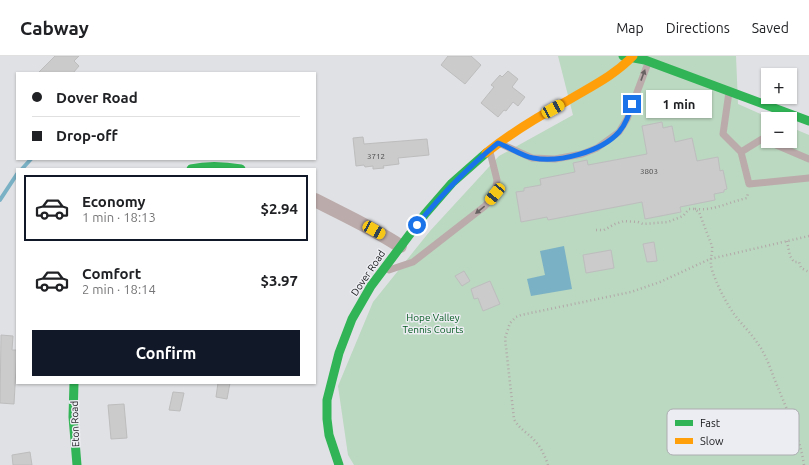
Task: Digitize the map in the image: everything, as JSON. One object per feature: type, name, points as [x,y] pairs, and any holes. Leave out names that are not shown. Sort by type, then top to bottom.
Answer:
[{"type":"street","points":[[629,57],[649,61],[809,121]]},
{"type":"street","name":"Dover Road","points":[[339,465],[329,432],[326,415],[327,401],[343,338],[357,310],[380,273],[400,246],[452,184],[498,143],[532,120],[602,82],[619,69],[629,57]]},
{"type":"street","points":[[196,168],[216,166],[233,168]]},
{"type":"street","points":[[316,200],[386,236],[400,246]]},
{"type":"street","name":"Eton Road","points":[[74,384],[74,417],[77,465]]},
{"type":"lane","points":[[498,143],[532,158],[555,159],[582,154],[597,148],[619,132],[627,119],[649,61]]},
{"type":"lane","points":[[729,90],[723,134],[741,152],[749,184],[809,178]]},
{"type":"lane","points":[[741,152],[762,139],[809,159]]},
{"type":"lane","points":[[380,273],[413,262],[486,206],[495,194],[497,180],[490,150]]},
{"type":"path","points":[[596,230],[604,230],[624,221],[643,224],[668,222],[683,216],[688,209],[704,210],[747,198],[749,184]]},
{"type":"path","points":[[694,209],[699,212],[709,236],[712,250],[710,259],[712,270],[717,282],[727,303],[763,351],[788,409]]},
{"type":"path","points":[[548,465],[545,455],[539,446],[517,425],[514,419],[505,338],[510,322],[521,314],[560,308],[637,291],[710,259],[809,236]]},
{"type":"path","points":[[787,241],[790,256],[794,262],[799,262],[801,268],[809,272]]},
{"type":"path","points":[[799,439],[804,465]]},
{"type":"green space","name":"Hope Valley Tennis Courts","points":[[558,56],[736,56],[738,104],[761,114],[761,148],[797,148],[797,130],[809,135],[809,465],[354,465],[348,455],[338,386],[373,302],[430,231],[499,156],[573,115]]},
{"type":"water","points":[[564,246],[572,289],[531,296],[527,279],[545,275],[540,251]]},
{"type":"building","points":[[55,56],[79,56],[74,61],[79,66],[74,72],[39,72]]},
{"type":"building","points":[[448,56],[471,56],[481,65],[465,84],[441,65]]},
{"type":"building","points":[[508,71],[518,79],[512,87],[525,97],[518,106],[513,102],[506,111],[504,110],[498,117],[481,103],[494,87],[491,85],[500,75],[502,77]]},
{"type":"building","points":[[662,122],[663,128],[672,126],[675,142],[692,138],[697,161],[718,157],[720,171],[723,170],[727,189],[724,190],[724,192],[714,194],[715,200],[680,207],[681,212],[645,219],[642,202],[548,220],[547,217],[521,222],[516,192],[524,191],[524,188],[541,185],[540,179],[575,172],[573,163],[587,160],[588,165],[647,154],[642,126]]},
{"type":"building","points":[[363,137],[364,144],[427,139],[429,155],[398,158],[399,164],[383,166],[384,168],[373,169],[373,166],[356,166],[353,138]]},
{"type":"building","points":[[654,242],[657,261],[647,262],[643,244]]},
{"type":"building","points":[[611,250],[614,268],[586,273],[583,255]]},
{"type":"building","points":[[464,271],[470,281],[462,286],[455,276]]},
{"type":"building","points":[[490,281],[500,304],[483,311],[478,298],[474,299],[471,289]]},
{"type":"building","points":[[1,335],[13,336],[12,350],[16,350],[14,404],[0,403]]},
{"type":"building","points":[[218,384],[230,384],[227,399],[216,397]]},
{"type":"building","points":[[173,392],[184,393],[180,411],[169,410]]},
{"type":"building","points":[[124,404],[127,438],[111,439],[108,405]]},
{"type":"building","points":[[30,452],[32,465],[13,465],[12,455]]},
{"type":"waterway","points":[[23,168],[30,160]]},
{"type":"waterway","points":[[0,200],[16,176]]},
{"type":"traffic: fast","points":[[623,56],[645,60],[809,121]]},
{"type":"traffic: fast","points":[[339,465],[329,435],[327,400],[339,353],[352,319],[371,286],[425,214],[452,183],[486,153]]},
{"type":"traffic: fast","points":[[198,168],[216,166],[234,168]]},
{"type":"traffic: fast","points":[[74,384],[73,417],[77,465]]},
{"type":"traffic: slow","points":[[486,153],[525,125],[618,70],[633,56]]},
{"type":"route","points":[[417,225],[452,184],[498,143],[532,158],[555,159],[582,154],[597,148],[619,132],[627,119],[632,104]]}]
